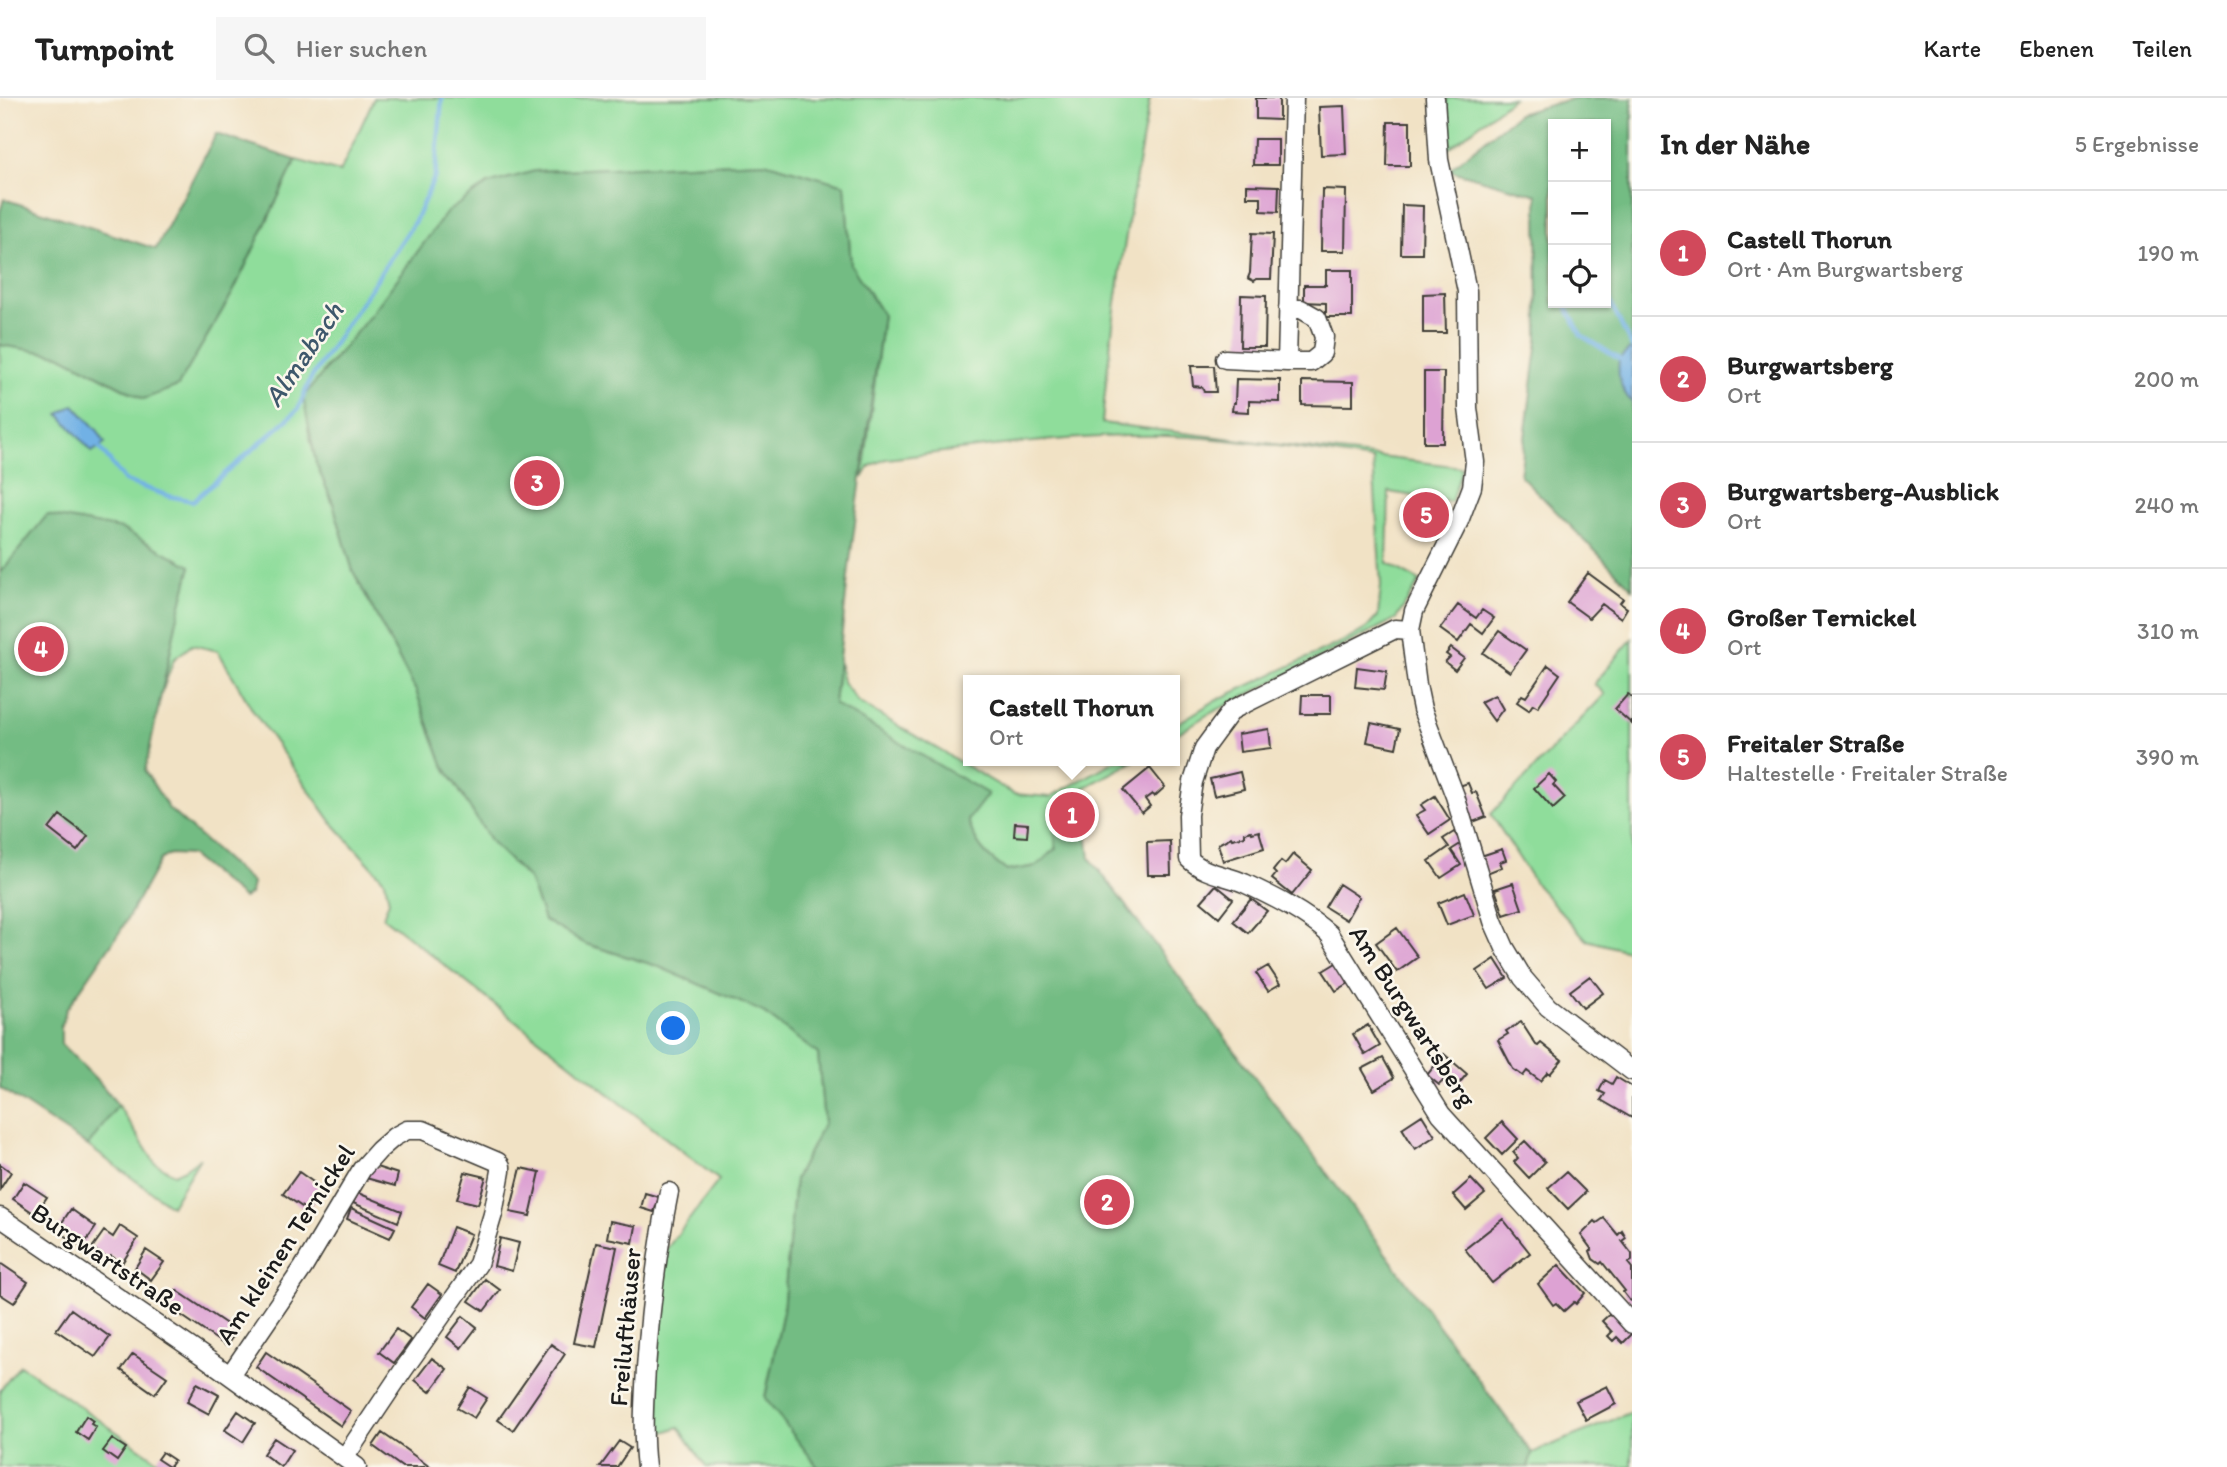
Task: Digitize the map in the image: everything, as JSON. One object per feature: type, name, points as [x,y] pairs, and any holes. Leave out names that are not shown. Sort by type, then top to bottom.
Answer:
[{"type":"street","points":[[1287,362],[1294,98]]},
{"type":"street","points":[[1435,98],[1439,160],[1466,291],[1468,408],[1475,462],[1472,486],[1464,509],[1414,611],[1410,630],[1416,685],[1495,928],[1523,978],[1548,1007],[1632,1071]]},
{"type":"street","points":[[1225,359],[1311,362],[1322,353],[1324,337],[1317,318],[1301,309],[1288,309]]},
{"type":"street","name":"Am Burgwartsberg","points":[[1410,630],[1395,629],[1232,710],[1204,748],[1193,782],[1188,815],[1189,859],[1198,868],[1241,882],[1308,916],[1329,934],[1441,1114],[1632,1324]]},
{"type":"street","name":"Am kleinen Ternickel","points":[[230,1375],[303,1268],[362,1169],[394,1137],[407,1130],[423,1130],[498,1162],[501,1171],[493,1214],[478,1264],[404,1368],[351,1462]]},
{"type":"street","name":"Freilufthäuser","points":[[646,1467],[643,1411],[649,1321],[658,1248],[669,1192]]},
{"type":"street","name":"Burgwartstraße","points":[[0,1217],[351,1462]]},
{"type":"green space","points":[[374,98],[1150,98],[1122,260],[1102,423],[1462,467],[1451,502],[1389,492],[1387,563],[1420,581],[1396,619],[1207,715],[1180,732],[1180,722],[1213,702],[1350,638],[1367,628],[1378,616],[1381,585],[1373,460],[1218,439],[1167,436],[1096,437],[886,459],[870,466],[863,478],[883,315],[851,265],[845,185],[764,162],[535,171],[488,184],[323,371],[308,429],[316,463],[333,504],[353,571],[416,691],[443,764],[492,843],[529,879],[544,920],[586,944],[657,966],[761,1011],[818,1054],[824,1123],[795,1179],[783,1311],[765,1397],[818,1467],[706,1467],[679,1427],[650,1437],[665,1251],[719,1180],[383,917],[389,901],[385,881],[333,824],[253,711],[218,651],[192,645],[174,659],[163,690],[191,566],[48,515],[0,573],[0,345],[60,355],[143,399],[178,386],[233,292],[296,160],[340,172]]},
{"type":"green space","points":[[1447,98],[1513,98],[1444,152]]},
{"type":"green space","points":[[1575,98],[1632,98],[1632,588],[1520,475],[1538,340],[1537,195],[1448,170],[1518,114]]},
{"type":"green space","points":[[216,134],[296,160],[233,292],[178,386],[144,399],[60,355],[0,345],[0,212],[4,199],[156,249]]},
{"type":"green space","points":[[764,162],[845,185],[851,265],[883,315],[849,568],[834,704],[988,794],[968,820],[982,850],[1007,871],[1036,866],[1056,849],[1054,822],[1084,802],[1090,858],[1332,1180],[1532,1453],[1528,1467],[818,1467],[765,1398],[783,1311],[795,1179],[824,1123],[818,1054],[761,1011],[657,966],[586,944],[544,920],[529,879],[492,843],[443,764],[416,691],[353,571],[333,503],[316,463],[303,397],[369,317],[447,212],[488,184],[535,171]]},
{"type":"green space","points":[[47,515],[122,529],[191,566],[145,771],[169,809],[252,883],[250,894],[243,898],[190,855],[170,854],[160,860],[121,930],[66,1010],[61,1026],[61,1044],[118,1105],[88,1146],[0,1088],[0,573]]},
{"type":"green space","points":[[1632,639],[1632,952],[1587,940],[1537,886],[1491,814],[1605,694],[1594,684]]},
{"type":"green space","points":[[839,661],[843,682],[858,702],[1014,794],[1050,797],[1106,766],[1125,766],[1082,789],[1084,802],[1055,822],[1056,849],[1036,866],[1007,871],[982,850],[968,820],[987,794],[834,704]]},
{"type":"green space","points":[[118,1105],[155,1163],[174,1174],[200,1158],[171,1206],[88,1146]]},
{"type":"green space","points":[[20,1365],[167,1467],[0,1467],[0,1390]]},
{"type":"green space","points":[[1632,1412],[1632,1467],[1528,1467],[1532,1453]]},
{"type":"water","points":[[1632,347],[1632,403],[1622,387],[1618,365],[1619,359]]},
{"type":"water","points":[[74,405],[98,431],[105,443],[92,452],[59,414]]},
{"type":"building","points":[[1256,98],[1279,98],[1279,120],[1256,119]]},
{"type":"building","points":[[1344,106],[1346,154],[1321,155],[1319,107]]},
{"type":"building","points":[[1388,122],[1410,122],[1410,166],[1387,166]]},
{"type":"building","points":[[1254,139],[1278,139],[1278,165],[1253,165]]},
{"type":"building","points":[[1247,185],[1279,186],[1278,212],[1261,211],[1261,197],[1247,197]]},
{"type":"building","points":[[1322,189],[1346,190],[1345,251],[1321,251]]},
{"type":"building","points":[[1402,205],[1423,206],[1422,254],[1401,254]]},
{"type":"building","points":[[1252,233],[1273,234],[1271,279],[1254,281],[1248,278]]},
{"type":"building","points":[[1326,270],[1352,270],[1352,317],[1326,317],[1326,303],[1304,302],[1304,285],[1326,285]]},
{"type":"building","points":[[1445,293],[1446,333],[1423,333],[1423,294]]},
{"type":"building","points":[[1241,295],[1266,296],[1265,347],[1240,347]]},
{"type":"building","points":[[1191,366],[1214,366],[1216,392],[1204,392],[1202,387],[1193,386]]},
{"type":"building","points":[[1424,372],[1444,372],[1443,443],[1424,443]]},
{"type":"building","points":[[1236,379],[1280,380],[1280,402],[1249,401],[1249,412],[1232,411]]},
{"type":"building","points":[[1302,381],[1353,382],[1353,406],[1302,405]]},
{"type":"building","points":[[1588,573],[1623,599],[1620,603],[1627,608],[1621,618],[1602,604],[1589,618],[1567,602]]},
{"type":"building","points":[[1458,605],[1476,618],[1482,610],[1494,618],[1483,633],[1471,624],[1458,642],[1440,629]]},
{"type":"building","points":[[1499,631],[1526,650],[1510,672],[1483,653]]},
{"type":"building","points":[[1451,648],[1464,658],[1455,670],[1445,662],[1450,657],[1446,654]]},
{"type":"building","points":[[1548,665],[1560,674],[1538,707],[1533,704],[1529,710],[1517,702],[1522,695],[1526,697]]},
{"type":"building","points":[[1357,667],[1387,671],[1384,690],[1355,687]]},
{"type":"building","points":[[1628,694],[1632,697],[1632,724],[1615,709]]},
{"type":"building","points":[[1302,695],[1331,695],[1331,714],[1301,714]]},
{"type":"building","points":[[1495,695],[1503,709],[1494,721],[1480,702]]},
{"type":"building","points":[[1371,723],[1400,729],[1396,748],[1367,742]]},
{"type":"building","points":[[1269,729],[1271,748],[1240,752],[1238,734]]},
{"type":"building","points":[[1150,768],[1165,787],[1154,797],[1152,794],[1145,799],[1150,806],[1142,813],[1123,790]]},
{"type":"building","points":[[1240,772],[1244,789],[1214,796],[1210,779]]},
{"type":"building","points":[[1549,774],[1556,782],[1553,785],[1565,798],[1553,809],[1534,788]]},
{"type":"building","points":[[1468,783],[1472,793],[1476,792],[1486,817],[1473,822],[1459,786]]},
{"type":"building","points":[[1435,796],[1450,820],[1429,834],[1416,815],[1425,810],[1421,805]]},
{"type":"building","points":[[60,815],[88,836],[77,851],[49,829]]},
{"type":"building","points":[[1015,823],[1028,824],[1027,837],[1014,836]]},
{"type":"building","points":[[1259,831],[1264,848],[1223,861],[1218,844],[1231,837],[1245,836],[1245,833]]},
{"type":"building","points":[[1454,832],[1462,843],[1451,850],[1461,865],[1441,878],[1429,861],[1449,847],[1443,839]]},
{"type":"building","points":[[1170,841],[1171,875],[1148,875],[1147,842]]},
{"type":"building","points":[[1502,849],[1506,860],[1500,862],[1502,867],[1487,873],[1481,856]]},
{"type":"building","points":[[1293,854],[1312,870],[1292,895],[1272,879],[1276,874],[1273,871],[1281,861],[1285,864]]},
{"type":"building","points":[[1513,883],[1522,909],[1504,915],[1495,889]]},
{"type":"building","points":[[1339,884],[1359,897],[1346,920],[1325,907]]},
{"type":"building","points":[[1216,885],[1233,899],[1219,917],[1201,902]]},
{"type":"building","points":[[1465,892],[1474,915],[1447,925],[1438,903]]},
{"type":"building","points":[[1251,899],[1267,911],[1248,933],[1233,921]]},
{"type":"building","points":[[1397,928],[1418,957],[1397,972],[1376,943]]},
{"type":"building","points":[[1495,959],[1507,978],[1489,989],[1477,971]]},
{"type":"building","points":[[1341,960],[1354,980],[1336,991],[1323,971]]},
{"type":"building","points":[[1268,966],[1280,984],[1268,991],[1256,973]]},
{"type":"building","points":[[1590,976],[1603,993],[1583,1008],[1570,991]]},
{"type":"building","points":[[1521,1022],[1536,1045],[1541,1043],[1562,1060],[1540,1081],[1527,1071],[1523,1076],[1513,1069],[1498,1040],[1508,1034],[1506,1031]]},
{"type":"building","points":[[1368,1025],[1380,1046],[1365,1055],[1353,1034]]},
{"type":"building","points":[[1444,1054],[1467,1074],[1455,1088],[1445,1079],[1439,1085],[1427,1075]]},
{"type":"building","points":[[1383,1058],[1394,1078],[1374,1090],[1362,1069]]},
{"type":"building","points":[[1616,1077],[1632,1087],[1632,1118],[1601,1100],[1605,1094],[1599,1091],[1605,1080],[1612,1084]]},
{"type":"building","points":[[1422,1115],[1435,1136],[1415,1149],[1402,1128]]},
{"type":"building","points":[[1502,1122],[1518,1139],[1502,1155],[1486,1138]]},
{"type":"building","points":[[1525,1141],[1545,1162],[1529,1178],[1514,1162],[1518,1158],[1513,1152]]},
{"type":"building","points":[[0,1164],[11,1172],[0,1189]]},
{"type":"building","points":[[370,1165],[398,1174],[395,1186],[366,1178]]},
{"type":"building","points":[[521,1168],[540,1172],[530,1216],[510,1212]]},
{"type":"building","points":[[299,1172],[323,1189],[308,1211],[283,1194]]},
{"type":"building","points":[[465,1172],[486,1177],[478,1204],[457,1199]]},
{"type":"building","points":[[1566,1172],[1586,1192],[1568,1209],[1548,1188]]},
{"type":"building","points":[[1471,1179],[1485,1194],[1466,1210],[1453,1195]]},
{"type":"building","points":[[24,1182],[47,1197],[35,1214],[13,1199]]},
{"type":"building","points":[[358,1193],[402,1211],[398,1222],[353,1203]]},
{"type":"building","points":[[645,1193],[659,1197],[654,1212],[641,1208]]},
{"type":"building","points":[[351,1208],[395,1228],[390,1238],[347,1219]]},
{"type":"building","points":[[71,1209],[96,1227],[82,1247],[57,1230]]},
{"type":"building","points":[[1604,1218],[1618,1235],[1622,1231],[1626,1238],[1622,1241],[1632,1254],[1632,1261],[1628,1263],[1632,1268],[1630,1301],[1602,1262],[1600,1264],[1593,1259],[1592,1250],[1581,1235],[1595,1221],[1597,1223]]},
{"type":"building","points":[[1503,1219],[1530,1253],[1492,1283],[1465,1249]]},
{"type":"building","points":[[610,1221],[636,1226],[633,1243],[607,1238]]},
{"type":"building","points":[[120,1226],[138,1238],[122,1263],[111,1256],[108,1259],[92,1248],[104,1231],[113,1237]]},
{"type":"building","points":[[453,1227],[471,1234],[455,1273],[438,1266]]},
{"type":"building","points":[[500,1238],[519,1243],[512,1271],[494,1266]]},
{"type":"building","points":[[596,1243],[617,1247],[596,1347],[574,1343]]},
{"type":"building","points":[[146,1250],[164,1262],[151,1280],[135,1268]]},
{"type":"building","points":[[0,1263],[28,1282],[14,1303],[0,1294]]},
{"type":"building","points":[[1559,1265],[1585,1293],[1576,1304],[1574,1302],[1564,1311],[1556,1303],[1553,1305],[1538,1284]]},
{"type":"building","points":[[485,1279],[500,1290],[484,1311],[469,1301]]},
{"type":"building","points":[[428,1284],[442,1294],[425,1318],[411,1307]]},
{"type":"building","points":[[176,1290],[237,1331],[226,1346],[166,1305]]},
{"type":"building","points":[[71,1309],[110,1337],[95,1357],[56,1330]]},
{"type":"building","points":[[1614,1310],[1632,1329],[1632,1334],[1623,1343],[1617,1337],[1613,1341],[1608,1336],[1612,1332],[1602,1321]]},
{"type":"building","points":[[463,1316],[477,1327],[461,1348],[447,1337]]},
{"type":"building","points":[[396,1329],[411,1340],[394,1363],[379,1352]]},
{"type":"building","points":[[551,1344],[565,1354],[513,1430],[498,1420]]},
{"type":"building","points":[[266,1352],[351,1411],[341,1426],[256,1367]]},
{"type":"building","points":[[133,1354],[167,1377],[155,1394],[121,1370]]},
{"type":"building","points":[[432,1358],[447,1369],[430,1392],[415,1380]]},
{"type":"building","points":[[197,1383],[219,1395],[209,1414],[187,1402]]},
{"type":"building","points":[[1607,1386],[1616,1404],[1586,1420],[1576,1401]]},
{"type":"building","points":[[470,1387],[487,1398],[474,1418],[457,1408]]},
{"type":"building","points":[[238,1411],[255,1423],[243,1442],[225,1430]]},
{"type":"building","points":[[86,1416],[96,1427],[88,1440],[76,1432]]},
{"type":"building","points":[[382,1433],[430,1467],[402,1467],[373,1446]]},
{"type":"building","points":[[274,1438],[292,1450],[281,1467],[263,1454]]},
{"type":"building","points":[[112,1439],[126,1448],[117,1461],[103,1451]]},
{"type":"building","points":[[619,1441],[630,1448],[617,1467],[600,1467]]},
{"type":"building","points":[[162,1452],[174,1460],[169,1467],[157,1459]]},
{"type":"waterway","name":"Almabach","points":[[99,447],[125,481],[193,501],[298,409],[310,380],[415,221],[435,176],[442,98]]},
{"type":"waterway","points":[[1611,304],[1632,347]]},
{"type":"waterway","points":[[1568,308],[1581,335],[1619,359]]},
{"type":"place","name":"Burgwartsberg-Ausblick","points":[[537,483]]},
{"type":"place","name":"Freitaler Straße","points":[[1426,515]]},
{"type":"place","name":"Großer Ternickel","points":[[41,649]]},
{"type":"place","name":"Castell Thorun","points":[[1072,815]]},
{"type":"place","name":"Burgwartsberg","points":[[1107,1202]]}]
